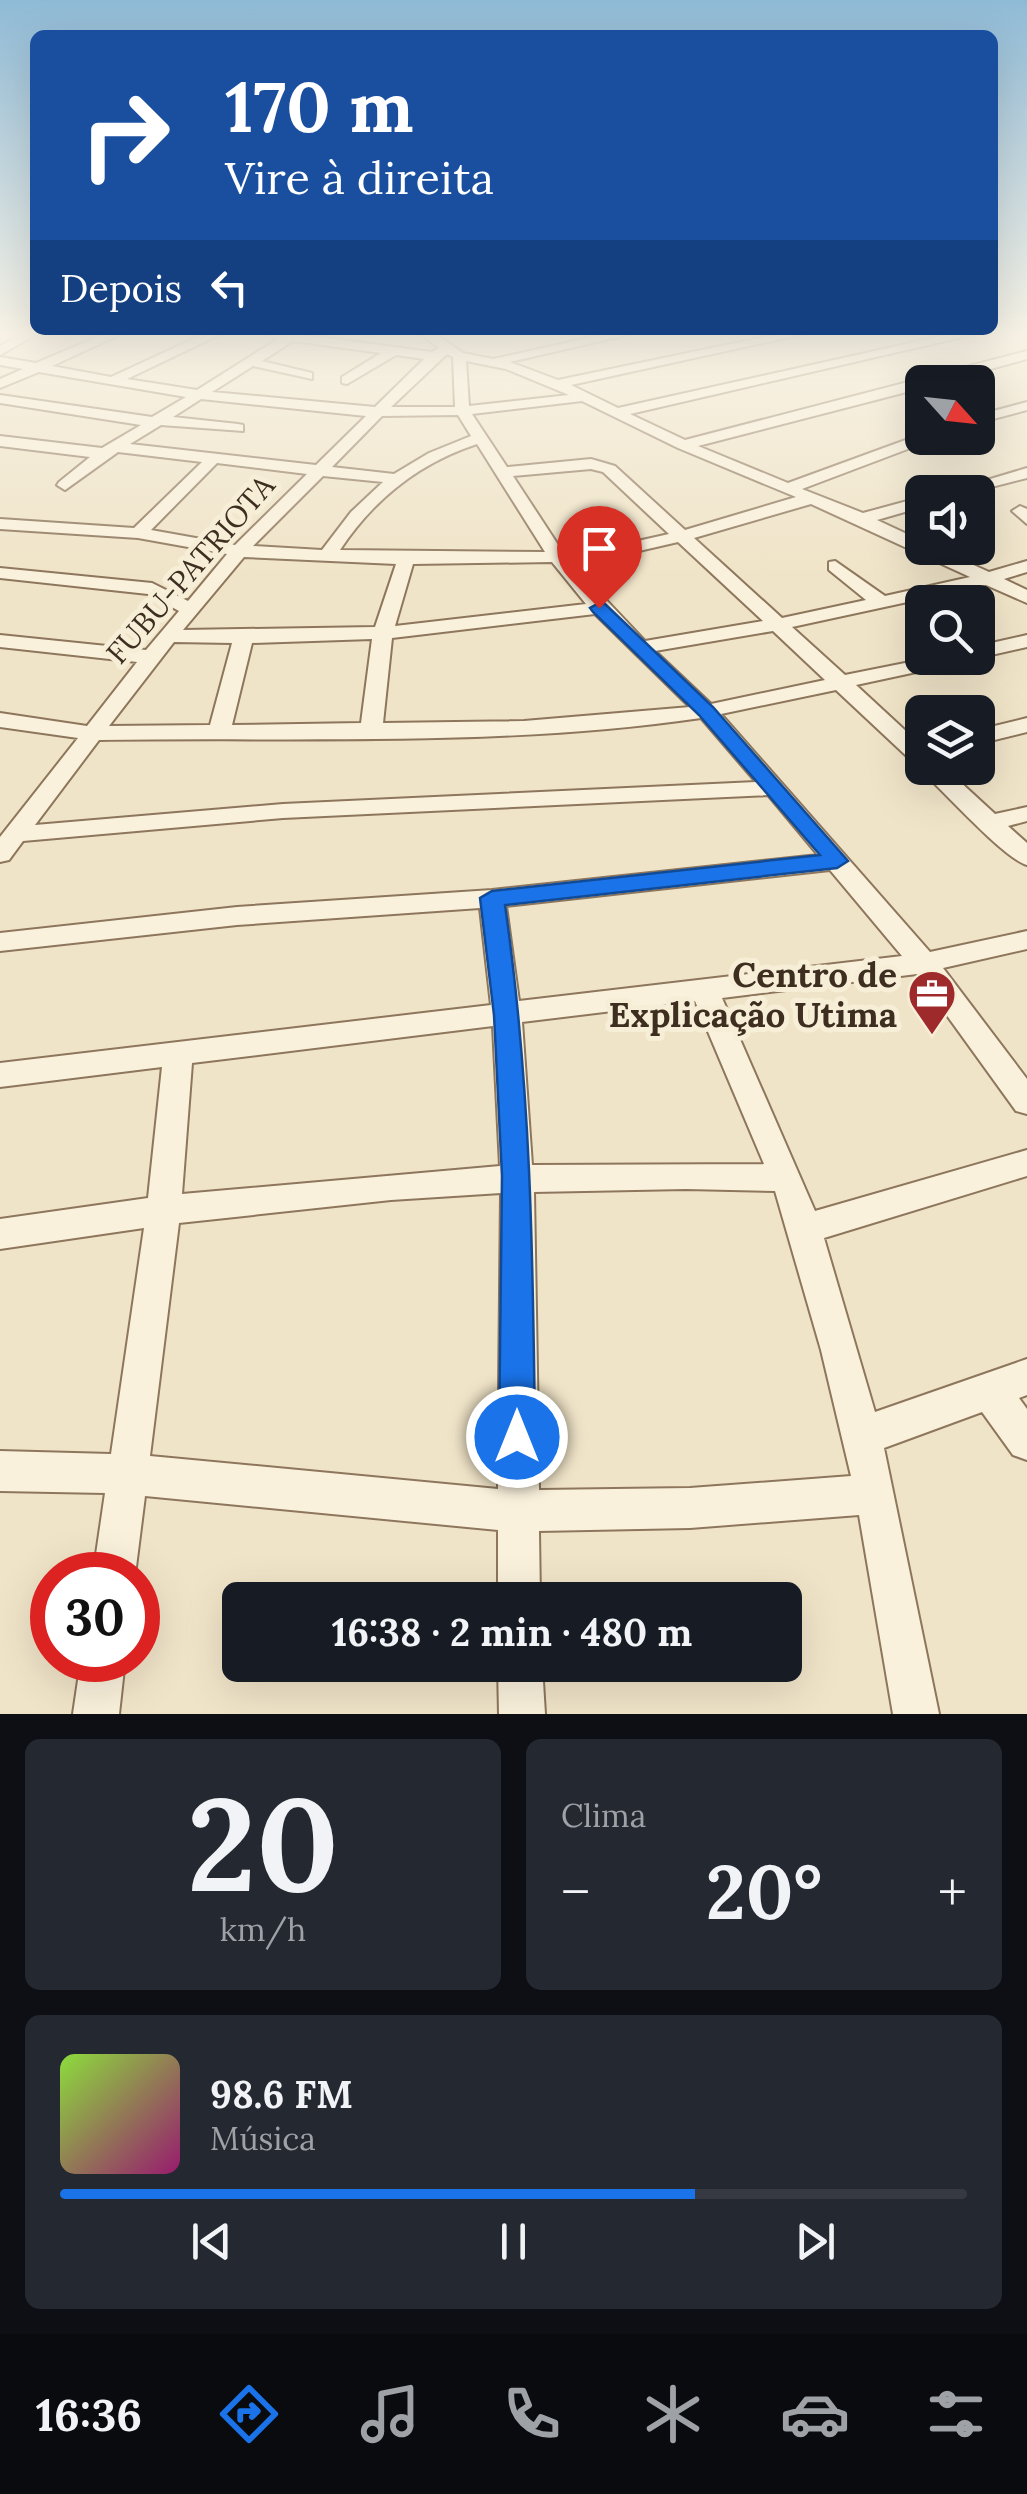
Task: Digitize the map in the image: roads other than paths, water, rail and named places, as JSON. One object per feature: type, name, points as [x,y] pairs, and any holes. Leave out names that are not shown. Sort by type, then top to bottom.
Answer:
[{"type":"street","points":[[106,414],[238,428]]},
{"type":"street","points":[[65,485],[165,414]]},
{"type":"street","name":"FUBU-PATRIOTA","points":[[0,854],[151,657],[239,551],[318,469],[379,414]]},
{"type":"street","points":[[465,414],[506,472],[559,560],[599,608],[706,711],[774,788],[924,964],[1027,1102]]},
{"type":"street","points":[[616,414],[862,519],[1027,597]]},
{"type":"street","points":[[683,445],[805,414]]},
{"type":"street","points":[[327,556],[344,529],[395,479],[450,446],[481,438]]},
{"type":"street","points":[[0,441],[216,458],[395,479]]},
{"type":"street","points":[[790,488],[905,445]]},
{"type":"street","points":[[0,460],[29,446]]},
{"type":"street","points":[[138,533],[216,458]]},
{"type":"street","points":[[506,472],[600,464],[905,741]]},
{"type":"street","points":[[995,481],[1027,473]]},
{"type":"street","points":[[0,524],[138,533],[239,551],[406,559],[559,560],[681,536],[812,498]]},
{"type":"street","points":[[862,519],[905,507]]},
{"type":"street","points":[[371,730],[383,633],[406,559]]},
{"type":"street","points":[[834,566],[881,602]]},
{"type":"street","points":[[638,648],[780,624],[986,579],[1027,566]]},
{"type":"street","points":[[0,573],[152,590],[192,610]]},
{"type":"street","points":[[171,636],[243,638],[383,633],[489,626],[599,608]]},
{"type":"street","points":[[218,732],[243,638]]},
{"type":"street","points":[[0,641],[151,657]]},
{"type":"street","points":[[995,648],[1027,641]]},
{"type":"street","points":[[0,720],[92,732],[371,730],[637,721],[706,711],[905,669]]},
{"type":"street","points":[[995,733],[1027,725]]},
{"type":"street","points":[[951,785],[1027,857]]},
{"type":"street","points":[[16,834],[283,811],[774,788]]},
{"type":"street","points":[[990,823],[1027,814]]},
{"type":"street","points":[[0,942],[237,916],[492,898],[837,861]]},
{"type":"street","points":[[492,898],[508,1015],[517,1176],[519,1582]]},
{"type":"street","points":[[0,1076],[924,964],[1027,940]]},
{"type":"street","points":[[705,992],[804,1229],[863,1436],[916,1714]]},
{"type":"street","points":[[117,1552],[164,1208],[178,1056]]},
{"type":"street","points":[[804,1229],[1027,1163]]},
{"type":"street","points":[[0,1234],[164,1208],[517,1176],[660,1173],[784,1178]]},
{"type":"street","points":[[863,1436],[1027,1377]]},
{"type":"street","points":[[990,1391],[1027,1441]]},
{"type":"street","points":[[0,1471],[128,1474],[517,1511],[690,1508],[875,1494]]},
{"type":"street","points":[[96,1714],[100,1682]]},
{"type":"street","points":[[521,1682],[522,1714]]},
{"type":"place","name":"Centro de Explicação Utima","points":[[932,1036]]}]
